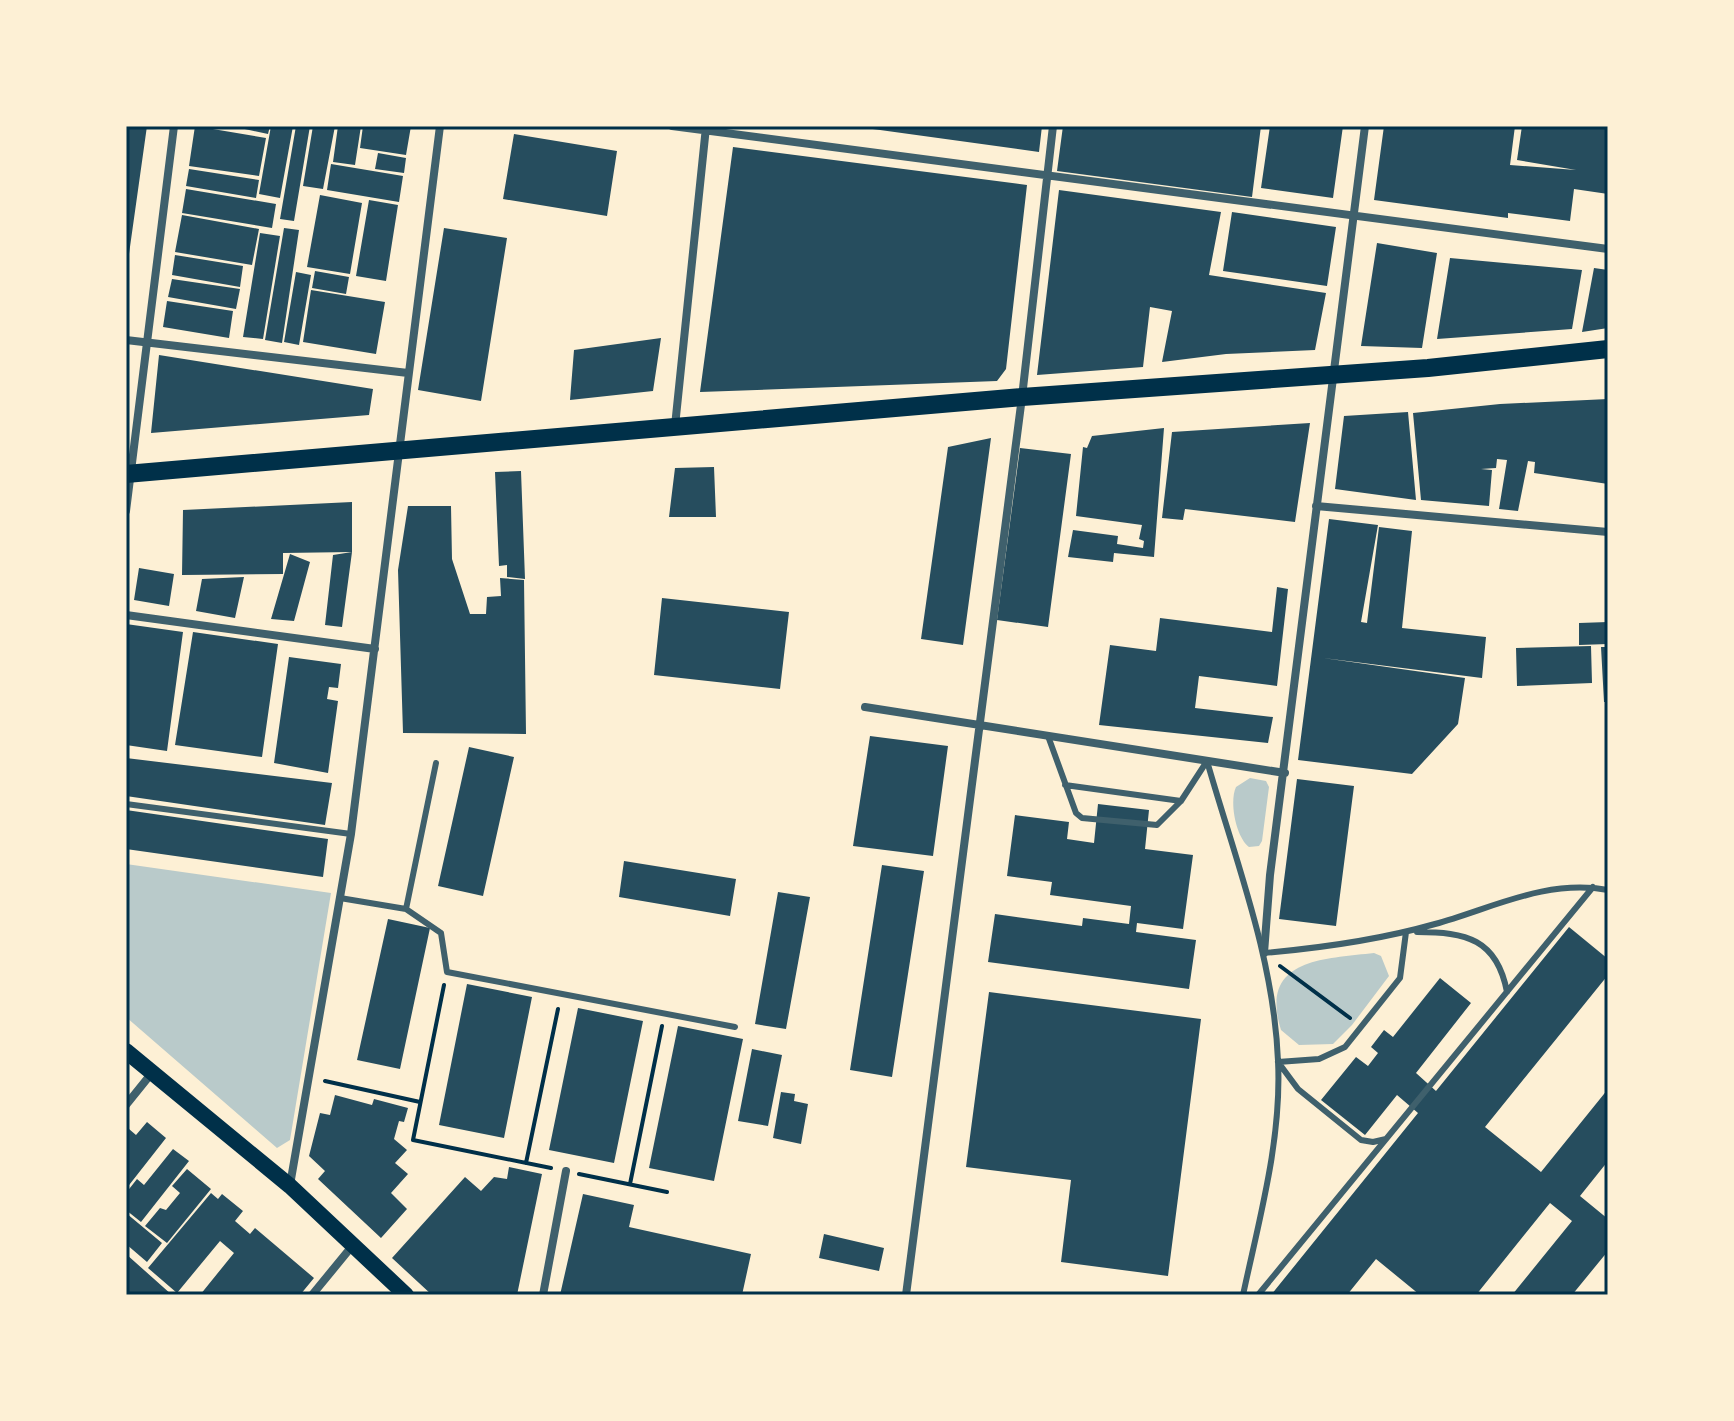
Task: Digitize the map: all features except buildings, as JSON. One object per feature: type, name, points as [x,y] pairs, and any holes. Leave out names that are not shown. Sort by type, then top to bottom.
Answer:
[{"type":"main road","points":[[128,474],[1022,397],[1333,375],[1608,349]]},
{"type":"main road","points":[[126,1051],[290,1186],[406,1295]]},
{"type":"street","points":[[126,511],[128,474],[174,126]]},
{"type":"street","points":[[290,1186],[351,834],[440,126]]},
{"type":"street","points":[[672,126],[706,128],[1354,218],[1608,249]]},
{"type":"street","points":[[906,1295],[1022,397],[1053,126]]},
{"type":"street","points":[[1264,953],[1270,875],[1365,126]]},
{"type":"street","points":[[675,426],[706,128]]},
{"type":"street","points":[[126,340],[408,373]]},
{"type":"street","points":[[1316,506],[1608,532]]},
{"type":"street","points":[[126,615],[375,649]]},
{"type":"street","points":[[865,707],[1285,773]]},
{"type":"street","points":[[126,1105],[151,1074]]},
{"type":"street","points":[[543,1295],[566,1171]]},
{"type":"street","points":[[312,1295],[353,1245]]},
{"type":"lane","points":[[1048,736],[1076,813],[1089,821],[1157,825],[1181,801],[1207,761]]},
{"type":"lane","points":[[1207,761],[1264,953],[1278,1062],[1270,1154],[1243,1295]]},
{"type":"lane","points":[[406,909],[436,763]]},
{"type":"lane","points":[[1065,785],[1181,801]]},
{"type":"lane","points":[[126,804],[351,834]]},
{"type":"lane","points":[[1264,953],[1317,948],[1406,932],[1535,891],[1593,887],[1608,890]]},
{"type":"lane","points":[[1258,1295],[1593,887]]},
{"type":"lane","points":[[340,898],[406,909],[441,933],[447,972],[735,1027]]},
{"type":"lane","points":[[1406,932],[1461,935],[1479,943],[1498,961],[1507,992]]},
{"type":"lane","points":[[1278,1062],[1319,1059],[1345,1047],[1400,978],[1406,932]]},
{"type":"lane","points":[[1278,1062],[1298,1089],[1361,1140],[1373,1142],[1386,1139]]},
{"type":"path","points":[[1264,953],[1363,1027]]},
{"type":"path","points":[[447,972],[413,1140],[667,1192]]},
{"type":"path","points":[[526,1163],[560,994]]},
{"type":"path","points":[[630,1184],[665,1014]]},
{"type":"path","points":[[311,1078],[420,1102]]},
{"type":"shaded area","points":[[1250,778],[1266,781],[1269,787],[1262,841],[1259,846],[1249,847],[1237,828],[1233,801],[1236,787]]},
{"type":"shaded area","points":[[126,864],[331,893],[290,1140],[277,1148],[126,1017]]},
{"type":"shaded area","points":[[1374,953],[1381,956],[1389,976],[1352,1025],[1333,1044],[1299,1045],[1281,1030],[1277,1007],[1279,989],[1287,976],[1316,961]]}]
